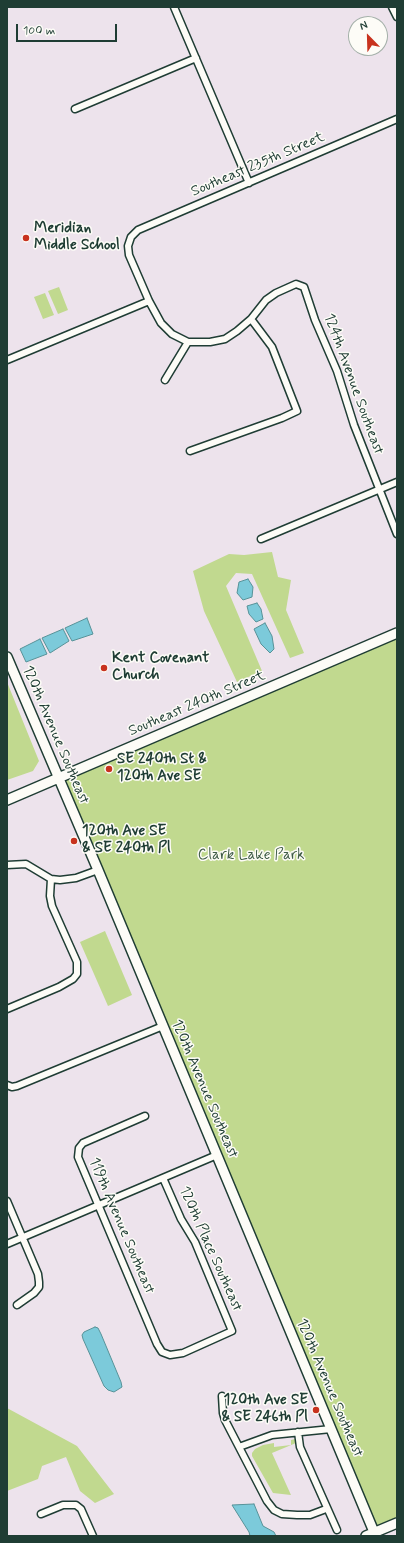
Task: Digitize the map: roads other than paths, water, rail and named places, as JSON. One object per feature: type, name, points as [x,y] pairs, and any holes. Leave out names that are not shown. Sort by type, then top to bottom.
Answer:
[{"type":"street","points":[[174,7],[249,183]]},
{"type":"street","points":[[392,7],[397,17]]},
{"type":"street","points":[[75,109],[196,58]]},
{"type":"street","name":"Southeast 235th Street","points":[[149,301],[129,255],[128,246],[131,237],[138,230],[397,119]]},
{"type":"street","name":"124th Avenue Southeast","points":[[251,318],[266,300],[276,293],[296,284],[304,286],[308,294],[315,320],[337,371],[354,425],[397,534]]},
{"type":"street","points":[[7,360],[149,301],[161,323],[172,334],[188,342],[210,342],[225,339],[237,331],[251,318],[272,347],[297,411],[282,418],[190,451]]},
{"type":"street","points":[[165,380],[188,342]]},
{"type":"street","points":[[261,539],[397,482]]},
{"type":"street","name":"Southeast 240th Street","points":[[7,800],[397,633]]},
{"type":"street","name":"120th Avenue Southeast","points":[[7,657],[98,870],[331,1429],[370,1534]]},
{"type":"street","points":[[7,865],[26,864],[51,879],[60,880],[76,878],[98,870]]},
{"type":"street","points":[[7,1009],[59,987],[73,979],[77,974],[77,962],[52,906],[50,896],[51,879]]},
{"type":"street","points":[[8,1085],[12,1087],[18,1086],[163,1026]]},
{"type":"street","name":"119th Avenue Southeast","points":[[145,1116],[83,1143],[79,1148],[78,1157],[157,1344],[162,1352],[170,1355]]},
{"type":"street","points":[[7,1244],[217,1155]]},
{"type":"street","name":"120th Place Southeast","points":[[164,1178],[181,1219],[195,1242],[232,1331],[183,1352],[170,1355]]},
{"type":"street","points":[[7,1202],[38,1274],[39,1282],[34,1293],[17,1305]]},
{"type":"street","points":[[222,1396],[224,1420],[268,1502],[274,1510],[282,1514],[310,1515],[326,1509]]},
{"type":"street","points":[[239,1447],[272,1435],[331,1429]]},
{"type":"street","points":[[298,1432],[300,1447],[326,1509],[337,1530]]},
{"type":"street","points":[[41,1514],[64,1505],[76,1505],[82,1509],[93,1536]]},
{"type":"street","points":[[370,1534],[397,1523]]},
{"type":"water","points":[[248,579],[253,587],[252,597],[243,600],[237,593],[239,582]]},
{"type":"water","points":[[257,603],[261,609],[263,619],[256,622],[249,614],[247,606]]},
{"type":"water","points":[[87,618],[93,634],[72,641],[65,628]]},
{"type":"water","points":[[265,623],[272,636],[274,649],[270,653],[261,644],[254,629]]},
{"type":"water","points":[[63,629],[69,641],[50,653],[42,638]]},
{"type":"water","points":[[40,639],[47,654],[26,662],[20,649]]},
{"type":"water","points":[[95,1327],[98,1328],[101,1334],[121,1382],[122,1387],[114,1392],[108,1390],[104,1386],[83,1339],[82,1335],[84,1332]]},
{"type":"water","points":[[254,1504],[263,1526],[274,1532],[276,1536],[250,1536],[232,1505]]},
{"type":"place","name":"Meridian Middle School","points":[[26,238]]},
{"type":"place","name":"Kent Covenant Church","points":[[104,668]]},
{"type":"place","name":"SE 240th St & 120th Ave SE","points":[[109,769]]},
{"type":"place","name":"120th Ave SE & SE 240th Pl","points":[[74,841]]},
{"type":"place","name":"120th Ave SE & SE 246th Pl","points":[[316,1410]]},
{"type":"park label","name":"Clark Lake Park","points":[[251,856]]}]
